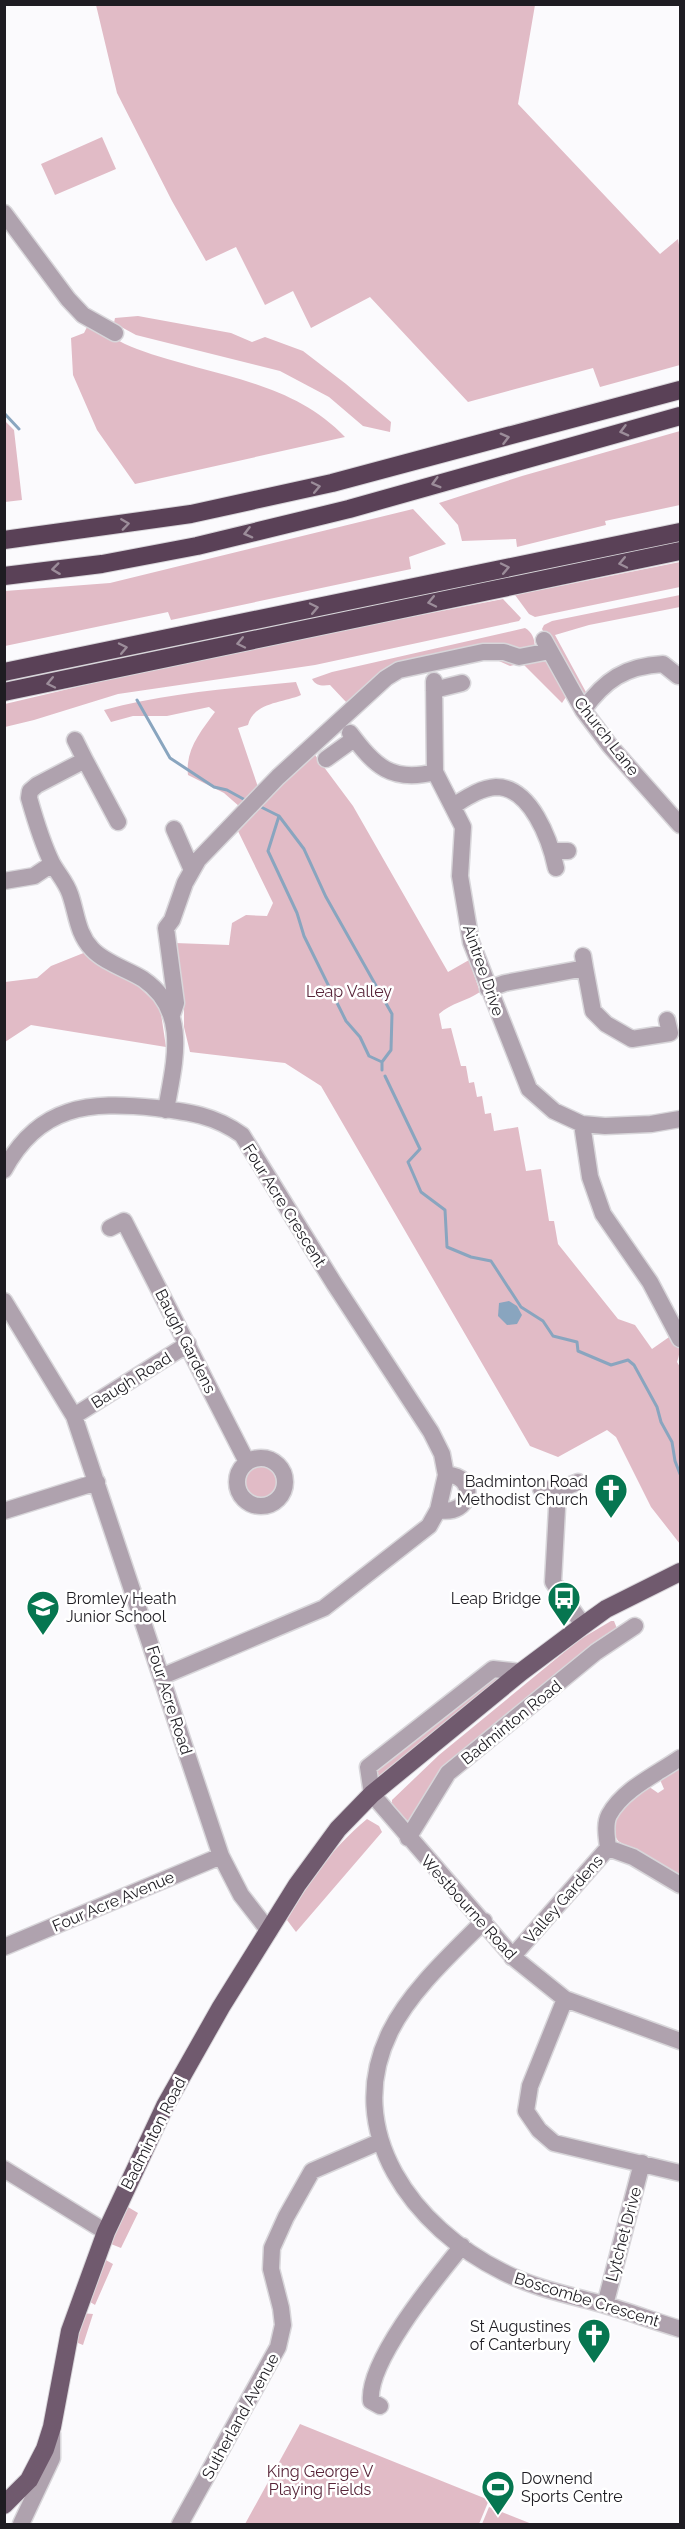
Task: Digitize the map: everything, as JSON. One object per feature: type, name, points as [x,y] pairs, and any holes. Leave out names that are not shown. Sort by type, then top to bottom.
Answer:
[{"type":"highway","points":[[4,540],[191,514],[332,483],[681,390]]},
{"type":"highway","points":[[4,576],[102,564],[208,543],[349,509],[681,416]]},
{"type":"highway","points":[[4,672],[681,532]]},
{"type":"highway","points":[[4,692],[681,551]]},
{"type":"main road","name":"Badminton Road","points":[[4,2505],[29,2480],[45,2449],[52,2427],[70,2331],[106,2232],[165,2106],[221,2007],[297,1885],[338,1829],[372,1794],[521,1672],[606,1609],[681,1572]]},
{"type":"street","points":[[4,213],[68,300],[83,315],[115,333]]},
{"type":"street","name":"Church Lane","points":[[192,870],[198,860],[253,803],[373,688],[399,670],[483,652],[504,652],[519,657],[547,646],[583,710],[610,746],[681,825]]},
{"type":"street","points":[[583,710],[597,692],[619,674],[644,665],[671,660],[678,676]]},
{"type":"street","name":"Aintree Drive","points":[[462,683],[434,686],[435,772],[463,828],[460,876],[471,942],[529,1089],[554,1111],[582,1124],[605,1126],[651,1124],[681,1119]]},
{"type":"street","points":[[326,759],[352,736],[380,768],[411,775],[435,772]]},
{"type":"street","points":[[75,740],[117,822]]},
{"type":"street","points":[[85,760],[30,791],[28,798],[52,864],[64,879],[77,927],[93,950],[144,980],[158,991],[172,1015],[177,1045],[166,1110]]},
{"type":"street","points":[[453,806],[484,789],[498,787],[515,792],[530,806],[560,851],[556,868]]},
{"type":"street","points":[[172,1015],[176,1002],[166,928],[172,920],[192,870],[174,829]]},
{"type":"street","points":[[4,881],[34,876],[52,864]]},
{"type":"street","points":[[488,989],[584,962],[593,1011],[614,1029],[632,1039],[645,1038],[670,1033],[667,1020]]},
{"type":"street","name":"Four Acre Crescent","points":[[4,1170],[31,1132],[57,1115],[86,1106],[117,1104],[208,1116],[225,1123],[242,1135],[334,1285],[431,1432],[442,1454],[446,1475],[438,1510],[429,1526],[324,1608],[163,1676]]},
{"type":"street","points":[[582,1124],[590,1177],[603,1214],[650,1282],[681,1339]]},
{"type":"street","name":"Baugh Gardens","points":[[123,1221],[247,1462]]},
{"type":"street","name":"Four Acre Road","points":[[4,1301],[74,1416],[163,1676],[221,1856],[242,1895],[269,1931]]},
{"type":"street","name":"Baugh Road","points":[[74,1416],[188,1344]]},
{"type":"street","points":[[438,1510],[453,1511],[462,1506],[467,1497],[467,1486],[462,1480],[446,1475]]},
{"type":"street","points":[[4,1511],[97,1482]]},
{"type":"street","points":[[578,1482],[550,1489],[552,1582],[583,1625]]},
{"type":"street","name":"Badminton Road","points":[[408,1838],[448,1773],[596,1652],[635,1626]]},
{"type":"street","name":"Badminton Road","points":[[372,1794],[368,1767],[493,1669],[521,1672]]},
{"type":"street","points":[[608,1848],[606,1827],[608,1816],[623,1797],[681,1758]]},
{"type":"street","name":"Westbourne Road","points":[[372,1794],[512,1957],[565,1999],[681,2041]]},
{"type":"street","name":"Valley Gardens","points":[[512,1957],[608,1848],[633,1857],[681,1885]]},
{"type":"street","name":"Four Acre Avenue","points":[[4,1947],[221,1856]]},
{"type":"street","name":"Boscombe Crescent","points":[[483,1921],[421,1988],[389,2033],[375,2090],[374,2114],[379,2142],[389,2163],[406,2193],[430,2220],[462,2246],[504,2273],[549,2290],[681,2329]]},
{"type":"street","points":[[565,1999],[530,2086],[526,2111],[538,2130],[554,2143],[681,2173]]},
{"type":"street","name":"Sutherland Avenue","points":[[180,2524],[278,2347],[283,2325],[271,2269],[272,2248],[286,2217],[312,2171],[379,2142]]},
{"type":"street","name":"Lytchet Drive","points":[[605,2305],[642,2163]]},
{"type":"street","points":[[4,2169],[106,2232]]},
{"type":"street","points":[[380,2406],[370,2397],[375,2378],[407,2314],[462,2246]]},
{"type":"street","points":[[21,2524],[52,2458],[52,2427]]},
{"type":"green space","points":[[96,5],[535,5],[518,104],[660,254],[678,239],[680,251],[680,365],[600,387],[593,368],[468,402],[370,297],[311,328],[293,291],[265,305],[236,247],[206,261],[172,201],[117,93]]},
{"type":"green space","points":[[102,137],[116,169],[55,195],[41,164]]},
{"type":"green space","points":[[138,316],[231,333],[252,342],[265,337],[303,351],[391,422],[390,432],[363,426],[329,397],[280,371],[136,335],[114,323],[115,318]]},
{"type":"green space","points":[[89,323],[118,341],[137,349],[274,391],[323,418],[345,437],[135,484],[97,430],[73,375],[71,338],[84,333]]},
{"type":"green space","points":[[5,421],[14,430],[22,500],[5,502]]},
{"type":"green space","points":[[680,431],[680,505],[605,521],[606,525],[517,547],[516,539],[462,541],[458,525],[439,503],[522,476]]},
{"type":"green space","points":[[413,509],[446,544],[409,557],[411,569],[171,620],[168,612],[5,646],[5,591],[110,583]]},
{"type":"green space","points":[[680,562],[680,587],[535,617],[529,614],[515,595]]},
{"type":"green space","points":[[680,595],[680,607],[589,625],[555,635],[587,694],[578,693],[542,629],[544,625],[552,621]]},
{"type":"green space","points":[[503,599],[521,618],[519,621],[315,665],[118,694],[5,727],[5,704],[195,659]]},
{"type":"green space","points":[[525,628],[534,639],[534,653],[395,669],[347,703],[330,685],[320,685],[312,679],[332,672]]},
{"type":"green space","points":[[490,657],[542,658],[566,697],[562,703],[522,663],[510,666]]},
{"type":"green space","points":[[296,682],[301,695],[270,704],[256,712],[248,725],[238,728],[258,787],[240,807],[224,793],[188,775],[192,749],[215,712],[209,707],[167,716],[133,716],[111,722],[104,710],[175,695]]},
{"type":"green space","name":"Leap Valley","points":[[312,751],[353,806],[448,972],[469,960],[480,992],[439,1014],[442,1029],[451,1028],[461,1066],[466,1066],[469,1083],[474,1082],[477,1097],[482,1096],[485,1114],[491,1113],[494,1131],[518,1127],[526,1171],[541,1169],[549,1221],[554,1221],[558,1244],[618,1319],[635,1325],[652,1349],[672,1335],[677,1342],[679,1351],[677,1362],[680,1367],[680,1544],[651,1507],[616,1437],[607,1430],[558,1457],[530,1446],[321,1086],[285,1063],[190,1052],[184,1027],[184,1002],[175,943],[229,945],[232,923],[246,915],[267,916],[273,903],[237,829]]},
{"type":"green space","points":[[86,952],[135,983],[160,1007],[166,1047],[31,1025],[5,1042],[5,982],[37,978],[51,966]]},
{"type":"green space","points":[[261,1462],[275,1468],[281,1482],[275,1496],[261,1502],[247,1496],[241,1482],[247,1468]]},
{"type":"green space","points":[[614,1621],[618,1631],[447,1771],[413,1821],[406,1821],[392,1808],[392,1800],[439,1755],[579,1640]]},
{"type":"green space","points":[[496,1676],[502,1681],[376,1778],[373,1775],[382,1761]]},
{"type":"green space","points":[[680,1765],[680,1877],[618,1841],[614,1834],[614,1815],[648,1786],[658,1793],[664,1789],[661,1782],[662,1776]]},
{"type":"green space","points":[[367,1819],[379,1826],[382,1832],[296,1932],[287,1920],[305,1891],[331,1854]]},
{"type":"green space","points":[[128,2207],[138,2213],[121,2248],[111,2244]]},
{"type":"green space","points":[[104,2259],[113,2264],[95,2305],[87,2300]]},
{"type":"green space","points":[[81,2313],[93,2314],[83,2345],[73,2341]]},
{"type":"green space","name":"King George V Playing Fields","points":[[300,2424],[489,2500],[479,2524],[245,2524]]},
{"type":"green space","name":"Downend Sports Centre","points":[[489,2507],[532,2524],[482,2524]]},
{"type":"water","points":[[509,1301],[517,1306],[522,1315],[517,1324],[507,1325],[498,1316],[499,1303]]},
{"type":"waterway","points":[[4,413],[19,429]]},
{"type":"waterway","points":[[137,700],[170,758],[214,787],[227,790],[247,801]]},
{"type":"waterway","points":[[259,806],[279,816],[304,849],[326,897],[392,1014],[391,1050],[382,1062],[382,1070]]},
{"type":"waterway","points":[[279,816],[268,851],[297,913],[304,936],[346,1021],[360,1037],[369,1056],[382,1062]]},
{"type":"waterway","points":[[385,1076],[420,1149],[408,1162],[421,1192],[445,1210],[447,1247],[471,1257],[491,1261],[521,1307],[543,1321],[553,1336],[577,1342],[578,1351],[611,1365],[628,1360],[634,1365],[657,1407],[661,1422],[672,1442],[680,1474]]},
{"type":"place","name":"Badminton Road Methodist Church","points":[[611,1519]]},
{"type":"place","name":"Leap Bridge","points":[[564,1627]]},
{"type":"place","name":"Bromley Heath Junior School","points":[[43,1636]]},
{"type":"place","name":"St Augustines of Canterbury","points":[[594,2364]]},
{"type":"place","name":"Downend Sports Centre","points":[[498,2516]]}]
